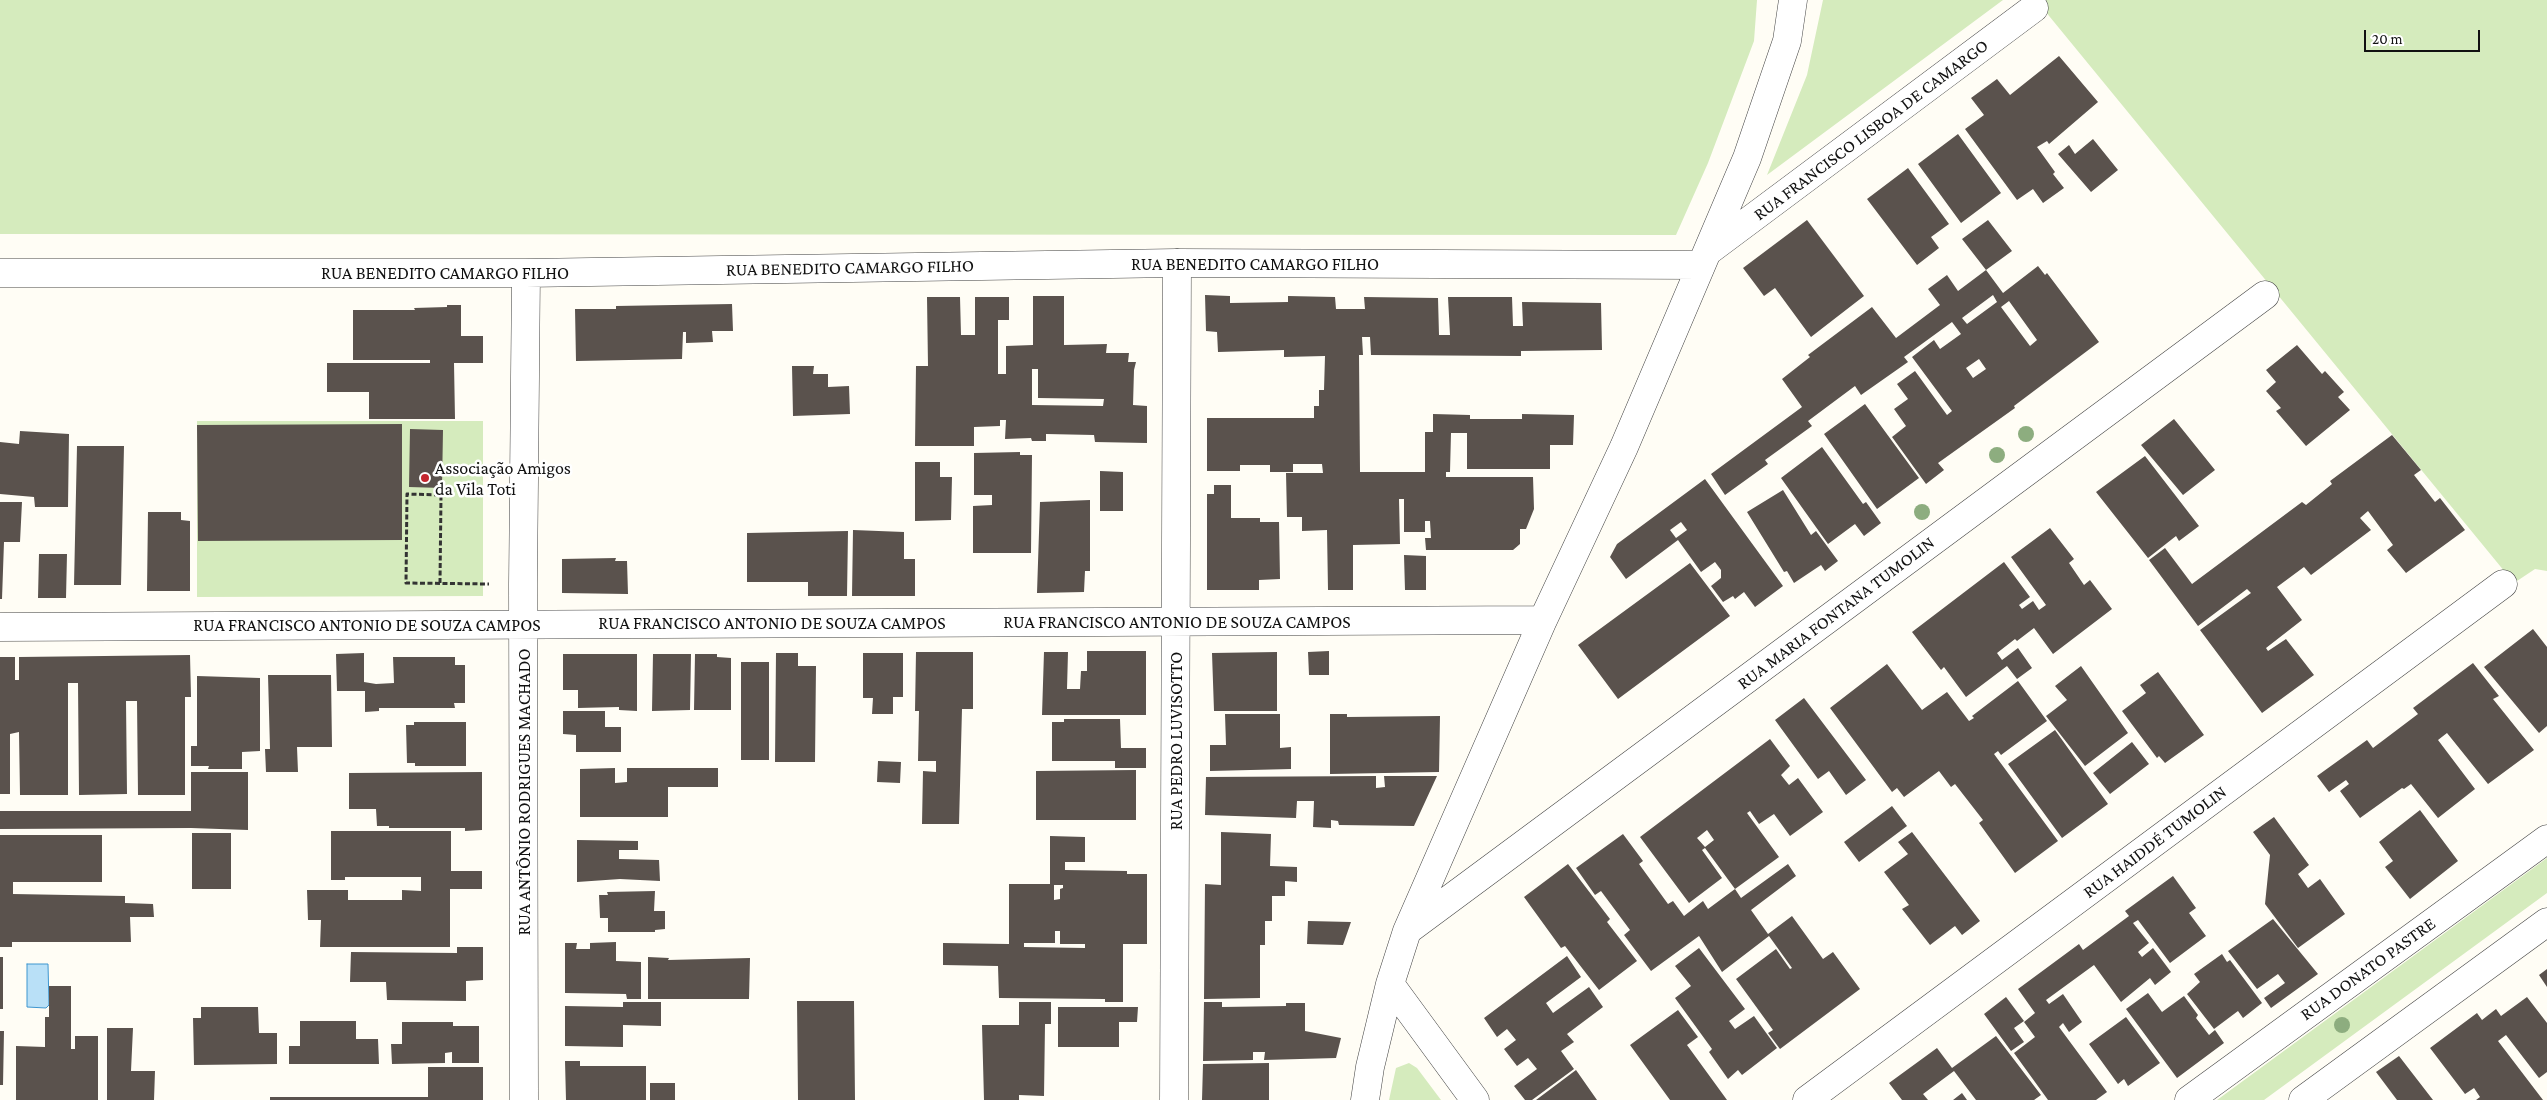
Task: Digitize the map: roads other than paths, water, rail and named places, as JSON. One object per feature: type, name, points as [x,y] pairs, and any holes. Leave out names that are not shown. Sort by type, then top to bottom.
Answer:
[{"type":"street","points":[[1365,1100],[1370,1067],[1390,984],[1406,931],[1543,620],[1624,447],[1747,158],[1787,40],[1793,0]]},
{"type":"street","name":"RUA FRANCISCO LISBOA DE CAMARGO","points":[[1704,259],[2034,8]]},
{"type":"street","name":"RUA BENEDITO CAMARGO FILHO","points":[[0,273],[526,273],[1177,263],[1704,259]]},
{"type":"street","name":"RUA PEDRO LUVISOTTO","points":[[1174,1100],[1177,263]]},
{"type":"street","name":"RUA ANTÔNIO RODRIGUES MACHADO","points":[[524,1100],[523,584],[526,273]]},
{"type":"street","name":"RUA MARIA FONTANA TUMOLIN","points":[[1406,931],[2265,295]]},
{"type":"street","name":"RUA HAIDDÉ TUMOLIN","points":[[1807,1100],[2503,584]]},
{"type":"street","name":"RUA FRANCISCO ANTONIO DE SOUZA CAMPOS","points":[[0,627],[1543,620]]},
{"type":"street","name":"RUA DONATO PASTRE","points":[[2189,1100],[2547,839]]},
{"type":"street","points":[[2303,1100],[2547,922]]},
{"type":"street","points":[[1390,984],[1475,1100]]},
{"type":"water","points":[[27,964],[48,964],[49,1005],[46,1008],[27,1007]]},
{"type":"place","name":"Associação Amigos da Vila Toti","points":[[425,478]]}]
